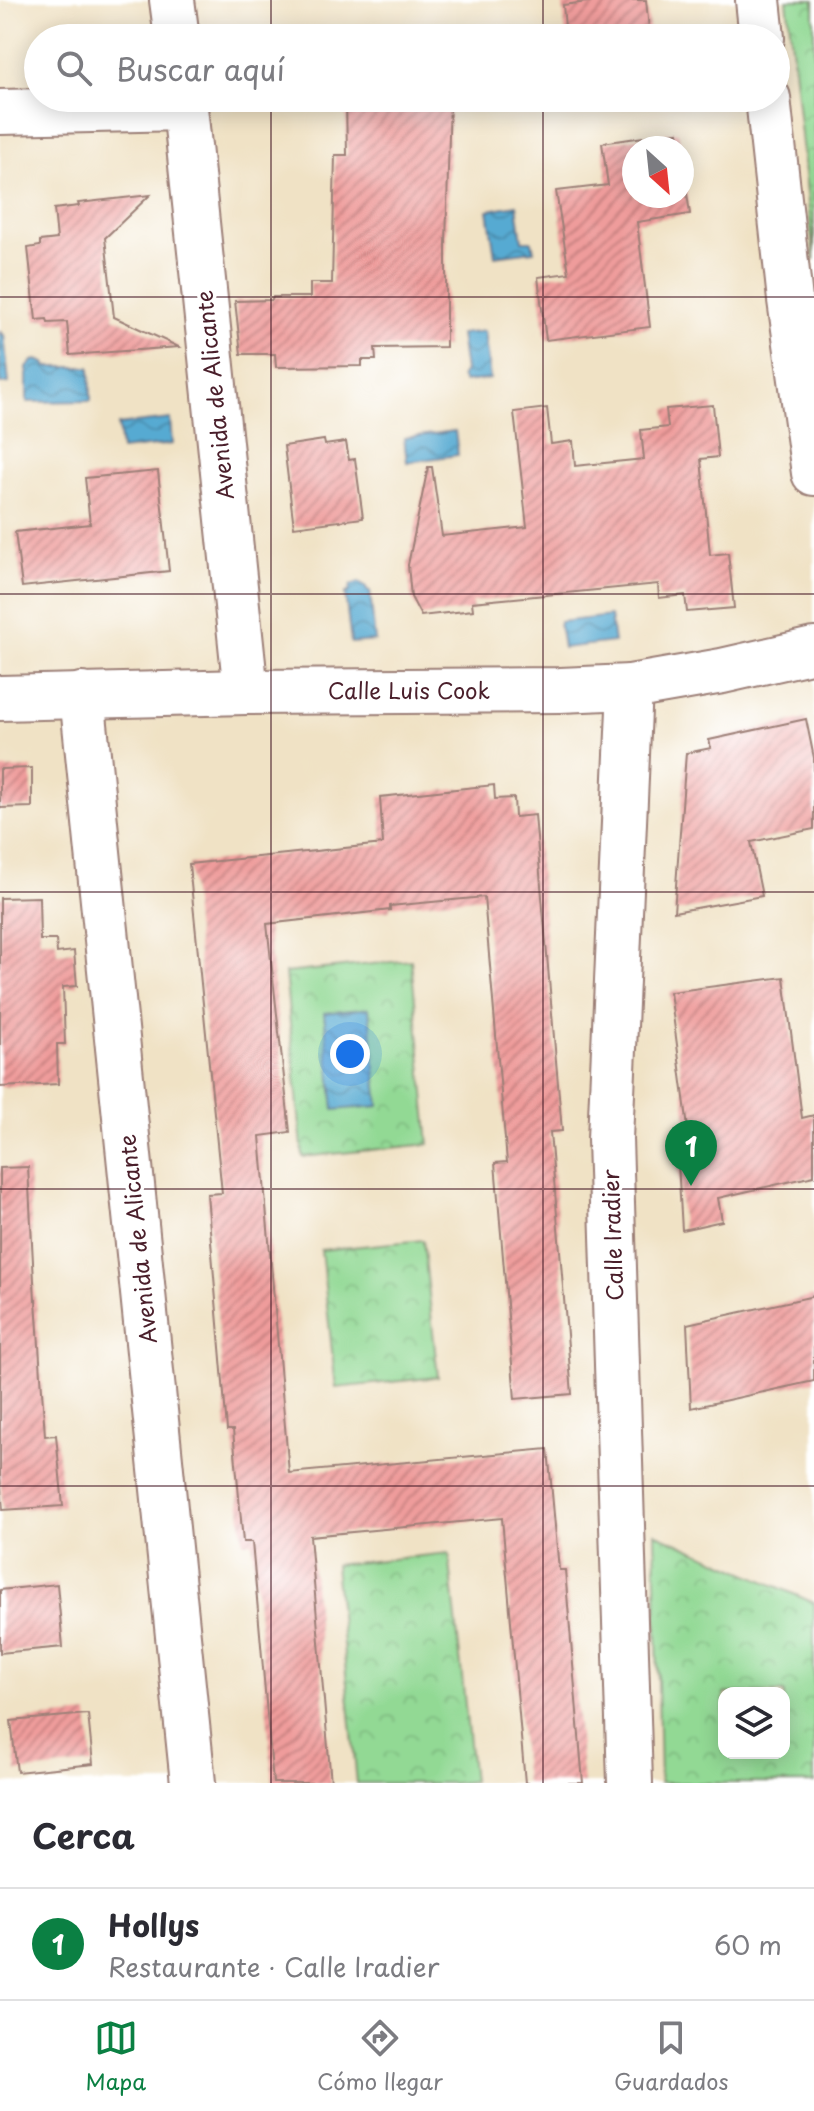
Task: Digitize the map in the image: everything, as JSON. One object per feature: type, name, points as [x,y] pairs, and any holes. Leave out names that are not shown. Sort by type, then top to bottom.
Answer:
[{"type":"street","points":[[172,0],[175,24]]},
{"type":"street","points":[[758,0],[761,24]]},
{"type":"street","points":[[0,112],[24,111]]},
{"type":"street","name":"Avenida de Alicante","points":[[186,112],[246,692]]},
{"type":"street","points":[[770,112],[790,300],[814,473]]},
{"type":"street","name":"Calle Luis Cook","points":[[0,698],[630,687],[708,674],[814,650]]},
{"type":"street","name":"Calle Iradier","points":[[630,687],[610,1139],[630,1783]]},
{"type":"street","name":"Avenida de Alicante","points":[[82,695],[193,1783]]},
{"type":"green space","points":[[787,0],[814,0],[814,260],[790,24]]},
{"type":"green space","points":[[411,960],[429,1144],[303,1157],[285,973]]},
{"type":"green space","points":[[423,1240],[438,1377],[336,1388],[321,1250]]},
{"type":"green space","points":[[655,1533],[814,1603],[814,1783],[660,1783]]},
{"type":"green space","points":[[449,1553],[473,1781],[357,1783],[335,1565]]},
{"type":"water","points":[[517,205],[522,241],[532,241],[534,251],[495,256],[488,210]]},
{"type":"water","points":[[484,331],[490,379],[464,382],[461,377],[465,371],[460,334]]},
{"type":"water","points":[[0,332],[4,335],[9,383],[0,384]]},
{"type":"water","points":[[37,360],[47,367],[90,367],[91,401],[27,402],[27,367]]},
{"type":"water","points":[[170,419],[172,444],[121,450],[118,425]]},
{"type":"water","points":[[455,431],[458,455],[407,462],[404,438]]},
{"type":"water","points":[[359,582],[370,591],[375,641],[351,643],[345,593],[351,585]]},
{"type":"water","points":[[610,616],[614,642],[563,648],[559,622]]},
{"type":"water","points":[[369,1008],[379,1106],[334,1110],[324,1013]]},
{"type":"building","points":[[604,0],[646,0],[649,24],[565,24],[563,5]]},
{"type":"building","points":[[346,112],[450,112],[446,347],[375,348],[376,360],[362,360],[362,366],[276,367],[275,354],[241,354],[235,301],[310,297],[310,283],[332,283],[335,155],[347,155]]},
{"type":"building","points":[[678,132],[679,136],[650,136]]},
{"type":"building","points":[[622,140],[622,208],[689,208],[690,214],[637,222],[650,327],[546,340],[538,277],[569,273],[556,191],[608,185],[602,143]]},
{"type":"building","points":[[150,195],[105,238],[114,317],[179,347],[70,355],[67,322],[36,320],[28,248],[40,246],[40,241],[57,239],[54,209],[79,206],[78,203]]},
{"type":"building","points":[[713,405],[718,457],[701,459],[710,555],[728,553],[734,608],[687,612],[685,595],[659,598],[658,584],[472,602],[473,610],[421,616],[411,597],[408,565],[428,467],[432,467],[442,536],[527,527],[514,412],[547,408],[551,444],[573,441],[575,466],[644,459],[641,430],[668,427],[666,409]]},
{"type":"building","points":[[324,440],[325,445],[346,442],[349,460],[355,459],[363,518],[294,527],[284,446]]},
{"type":"building","points":[[158,471],[169,571],[22,587],[15,532],[90,524],[85,478]]},
{"type":"building","points":[[806,719],[814,758],[814,829],[751,842],[762,896],[674,912],[686,753],[711,748],[709,740]]},
{"type":"building","points":[[32,768],[32,807],[0,808],[0,769]]},
{"type":"building","points":[[494,785],[495,799],[514,798],[515,817],[535,815],[562,1131],[550,1132],[572,1394],[515,1399],[495,1163],[507,1162],[484,897],[390,906],[390,910],[267,924],[290,1132],[260,1136],[289,1473],[548,1449],[559,1570],[565,1570],[583,1783],[525,1783],[502,1518],[310,1536],[331,1783],[273,1783],[252,1542],[243,1542],[233,1430],[227,1430],[207,1194],[222,1193],[189,864],[383,844],[380,797]]},
{"type":"building","points":[[39,897],[40,940],[56,940],[57,953],[74,951],[77,986],[63,987],[65,1044],[57,1044],[58,1084],[0,1087],[0,898]]},
{"type":"building","points":[[784,977],[802,1118],[814,1115],[814,1176],[718,1198],[722,1221],[682,1230],[677,1146],[690,1143],[670,992]]},
{"type":"building","points":[[28,1167],[45,1436],[56,1435],[63,1506],[3,1510],[0,1476],[0,1168]]},
{"type":"building","points":[[814,1296],[814,1381],[691,1408],[687,1324]]},
{"type":"building","points":[[57,1584],[63,1647],[0,1653],[0,1590]]},
{"type":"building","points":[[88,1714],[93,1764],[17,1772],[11,1721]]},
{"type":"place","name":"Hollys","points":[[691,1186]]}]
